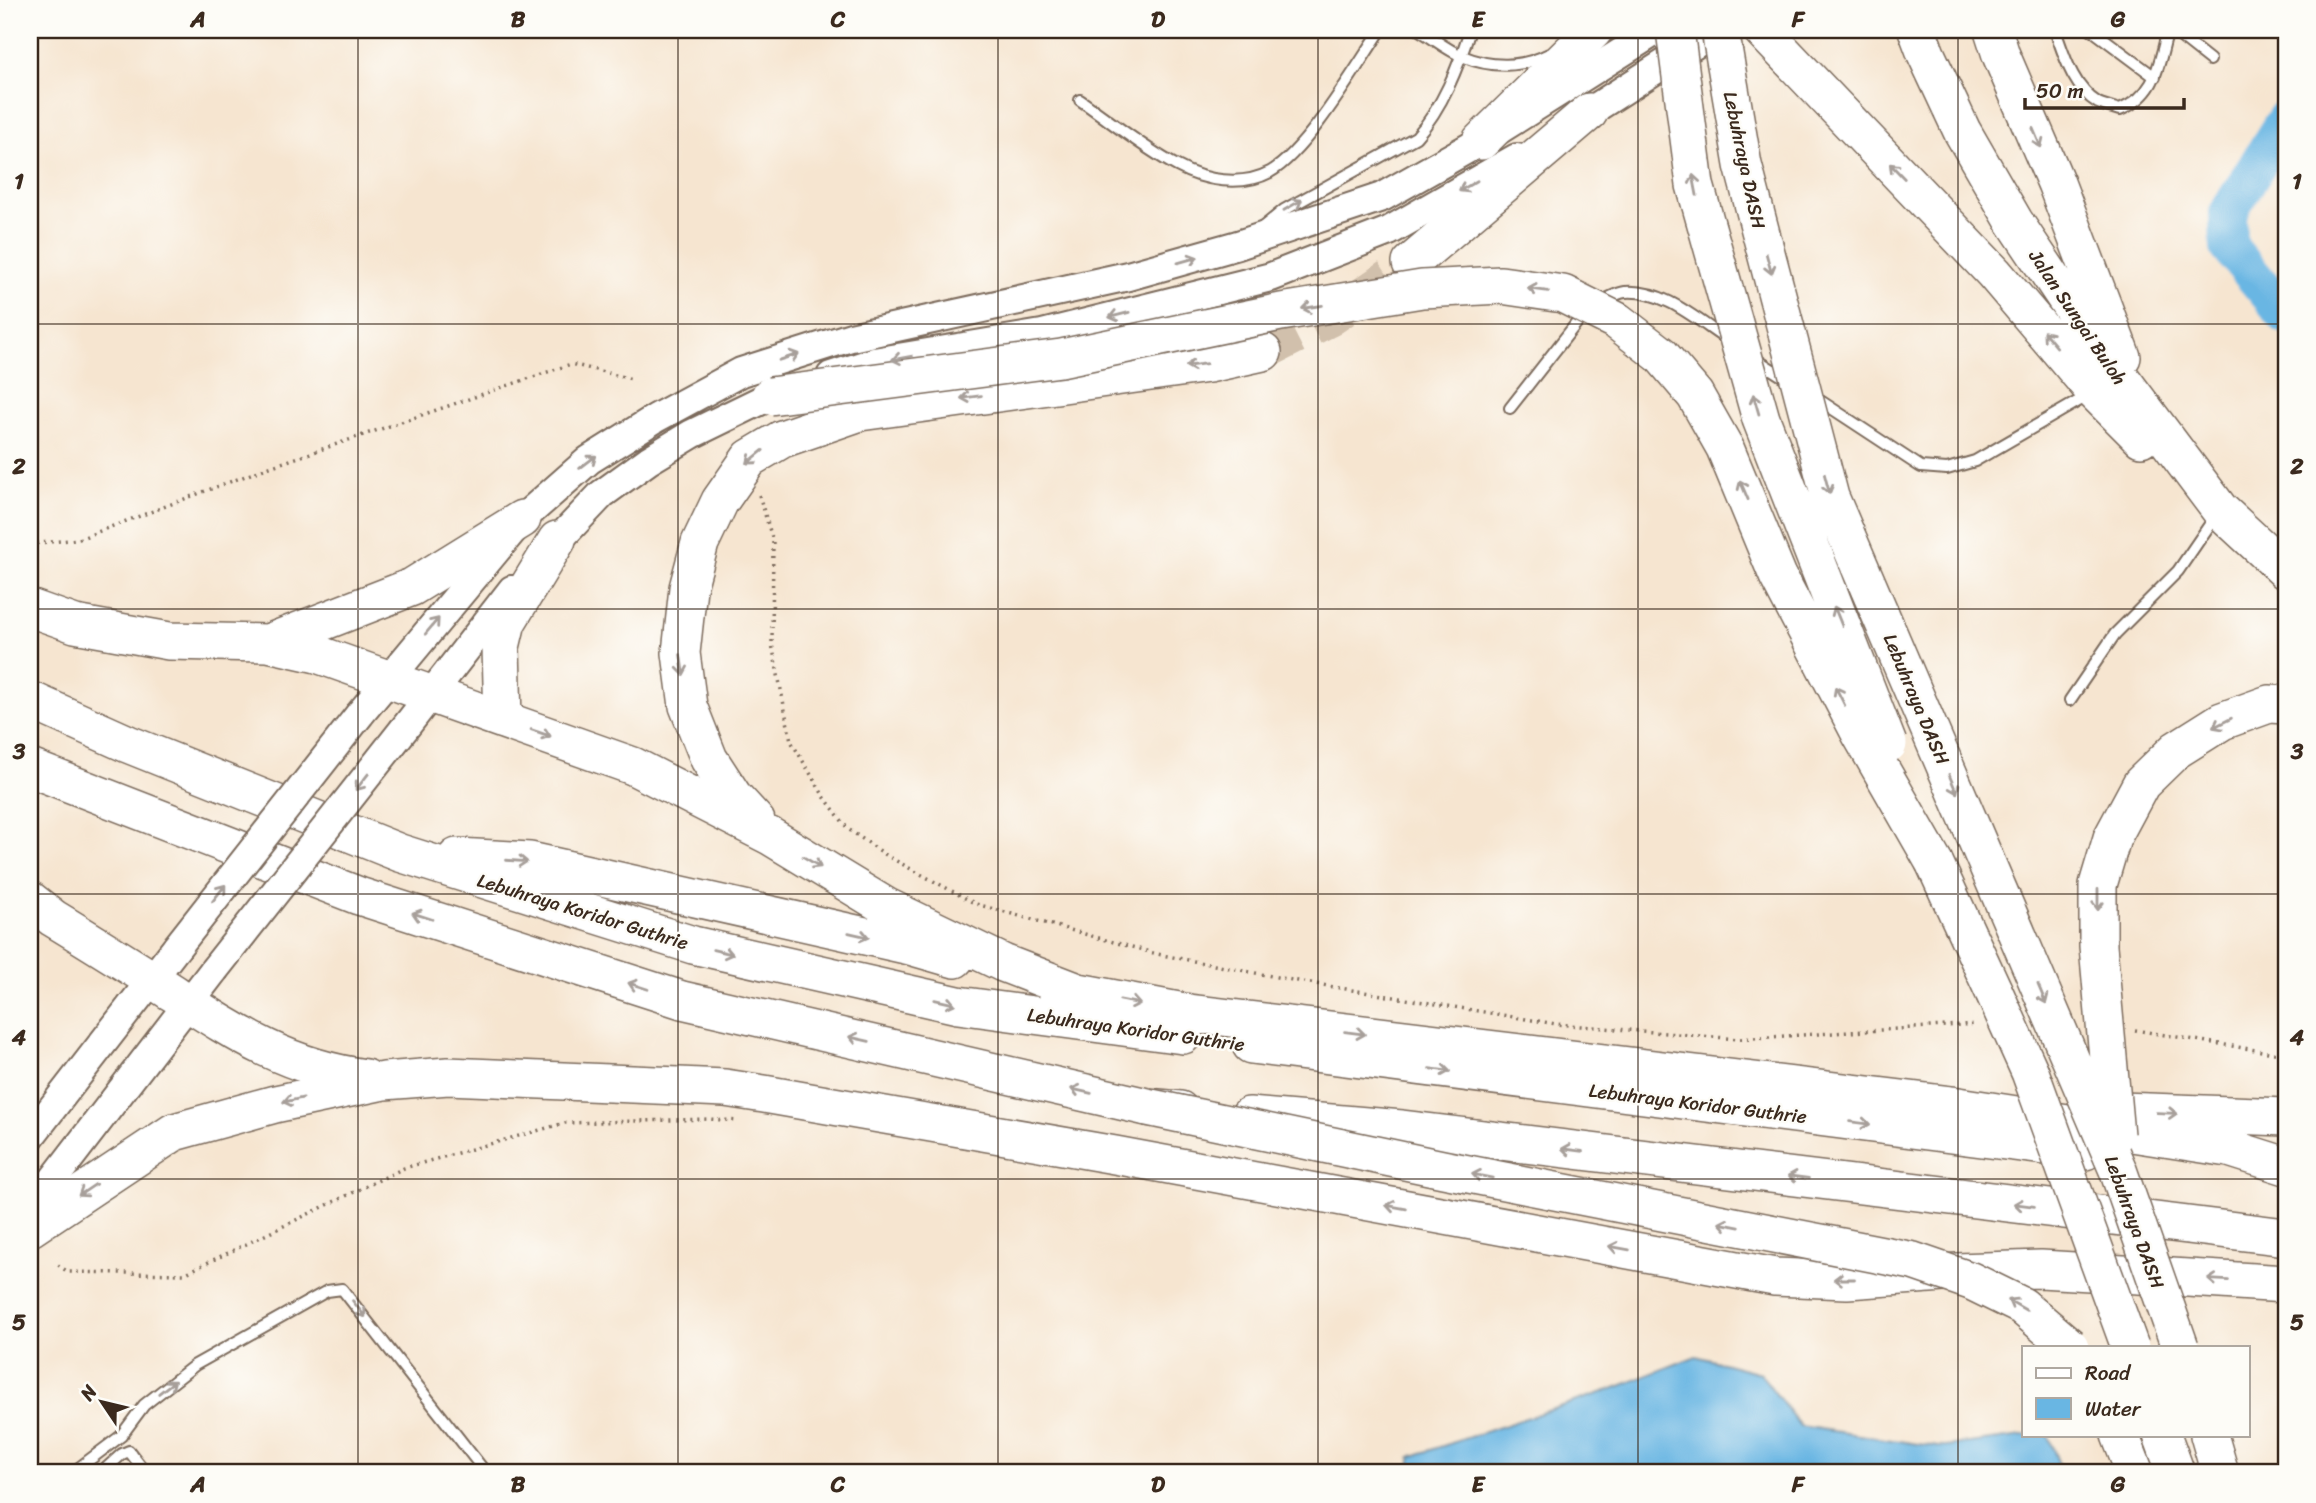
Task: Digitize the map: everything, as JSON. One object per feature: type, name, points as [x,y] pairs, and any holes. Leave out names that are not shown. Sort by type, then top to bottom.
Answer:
[{"type":"highway","points":[[1675,30],[1695,185],[1761,419],[1934,862],[2030,1072],[2130,1346]]},
{"type":"highway","name":"Lebuhraya DASH","points":[[1719,30],[1743,165],[1830,497],[2118,1170],[2180,1346]]},
{"type":"highway","points":[[1762,30],[1994,273],[2094,391],[2150,447],[2186,467]]},
{"type":"highway","points":[[1993,30],[2056,183],[2142,409]]},
{"type":"highway","points":[[1481,141],[1592,32]]},
{"type":"highway","name":"Jalan Sungai Buloh","points":[[1921,42],[1962,131],[2014,221],[2142,409],[2230,520],[2286,571]]},
{"type":"highway","points":[[1411,263],[1589,112]]},
{"type":"highway","points":[[770,396],[1061,358],[1281,312],[1422,289],[1501,285],[1563,294],[1617,321],[1661,355],[1695,395],[1725,447],[1778,576],[1860,733],[1934,862]]},
{"type":"highway","points":[[770,836],[733,796],[709,759],[688,706],[681,653],[688,588],[700,543],[720,501],[750,458],[782,439],[860,412],[1209,364],[1263,352]]},
{"type":"highway","points":[[268,643],[412,587],[522,519]]},
{"type":"highway","points":[[503,720],[500,647],[507,622],[557,540]]},
{"type":"highway","points":[[30,608],[75,624],[169,641],[268,643],[317,654],[633,766],[770,836],[887,907],[1003,963],[1078,992]]},
{"type":"highway","name":"Lebuhraya Koridor Guthrie","points":[[30,699],[128,744],[400,853],[693,946],[958,1005],[1311,1054],[2286,1176]]},
{"type":"highway","points":[[2118,1170],[2098,946],[2098,885],[2112,838],[2141,784],[2176,750],[2222,721],[2269,704],[2286,705]]},
{"type":"highway","points":[[30,768],[359,896],[682,1000],[961,1062],[1147,1107],[1913,1261],[1971,1281],[2022,1306],[2069,1346]]},
{"type":"highway","points":[[400,853],[530,862],[910,946],[1078,992],[1189,1013],[1952,1105],[2229,1148],[2286,1166]]},
{"type":"highway","points":[[30,900],[53,918],[231,1031],[286,1058],[330,1073],[384,1081]]},
{"type":"highway","points":[[30,1228],[174,1132],[275,1104],[384,1081],[448,1076],[725,1088],[1129,1157],[1775,1277],[1847,1280],[2041,1269],[2286,1284]]},
{"type":"highway","points":[[1952,1105],[2286,1117]]},
{"type":"highway","points":[[1147,1107],[1402,1129],[2286,1237]]},
{"type":"highway","points":[[2120,1436],[2135,1473]]},
{"type":"highway","points":[[2162,1436],[2176,1473]]},
{"type":"highway","points":[[2209,1436],[2220,1473]]},
{"type":"main road","points":[[30,1137],[360,714],[522,519],[589,460],[656,418],[741,372],[851,337],[1128,276],[1238,246],[1382,197],[1481,141],[1657,30]]},
{"type":"main road","points":[[30,1210],[188,1003],[520,579],[602,494],[649,460],[692,434],[770,396],[874,362],[1042,334],[1271,277],[1389,231],[1507,164],[1719,30]]},
{"type":"lane","points":[[1080,100],[1178,166],[1212,180],[1253,177],[1269,173],[1289,157],[1308,136],[1381,30]]},
{"type":"lane","points":[[1419,30],[1462,56],[1500,65],[1524,64],[1592,32]]},
{"type":"lane","points":[[1238,246],[1284,210],[1416,137],[1430,121],[1462,56],[1470,30]]},
{"type":"lane","points":[[2055,30],[2065,59],[2081,88],[2098,102],[2120,110],[2135,103],[2147,92],[2155,77],[2170,30],[2210,60]]},
{"type":"lane","points":[[2092,30],[2155,77]]},
{"type":"lane","points":[[1510,408],[1584,312],[1622,292],[1644,293],[1664,299],[1922,467],[1947,469],[1975,461],[2094,391]]},
{"type":"lane","points":[[2070,700],[2115,634],[2230,520]]},
{"type":"lane","points":[[72,1473],[121,1436],[144,1405],[195,1365],[327,1291],[342,1289],[486,1473]]},
{"type":"lane","points":[[121,1436],[145,1473]]},
{"type":"lane","points":[[101,1473],[129,1451]]},
{"type":"path","points":[[30,544],[79,539],[261,470],[571,364],[632,379]]},
{"type":"path","points":[[758,490],[773,541],[772,644],[791,741],[848,829],[889,857],[976,904],[1157,954],[1292,980],[1556,1024],[1738,1039],[1989,1023]]},
{"type":"path","points":[[2130,1029],[2286,1055]]},
{"type":"path","points":[[58,1265],[68,1272],[184,1274],[404,1168],[565,1123],[709,1119],[750,1122]]},
{"type":"water","points":[[1696,1356],[1760,1373],[1800,1426],[1938,1447],[2022,1436],[2048,1436],[2061,1470],[2043,1473],[1413,1473],[1410,1457],[1610,1390]]},
{"type":"waterway","points":[[2286,118],[2228,213],[2229,247],[2286,315]]},
{"type":"tunnel","points":[[1263,352],[1330,318],[1411,263]]}]
